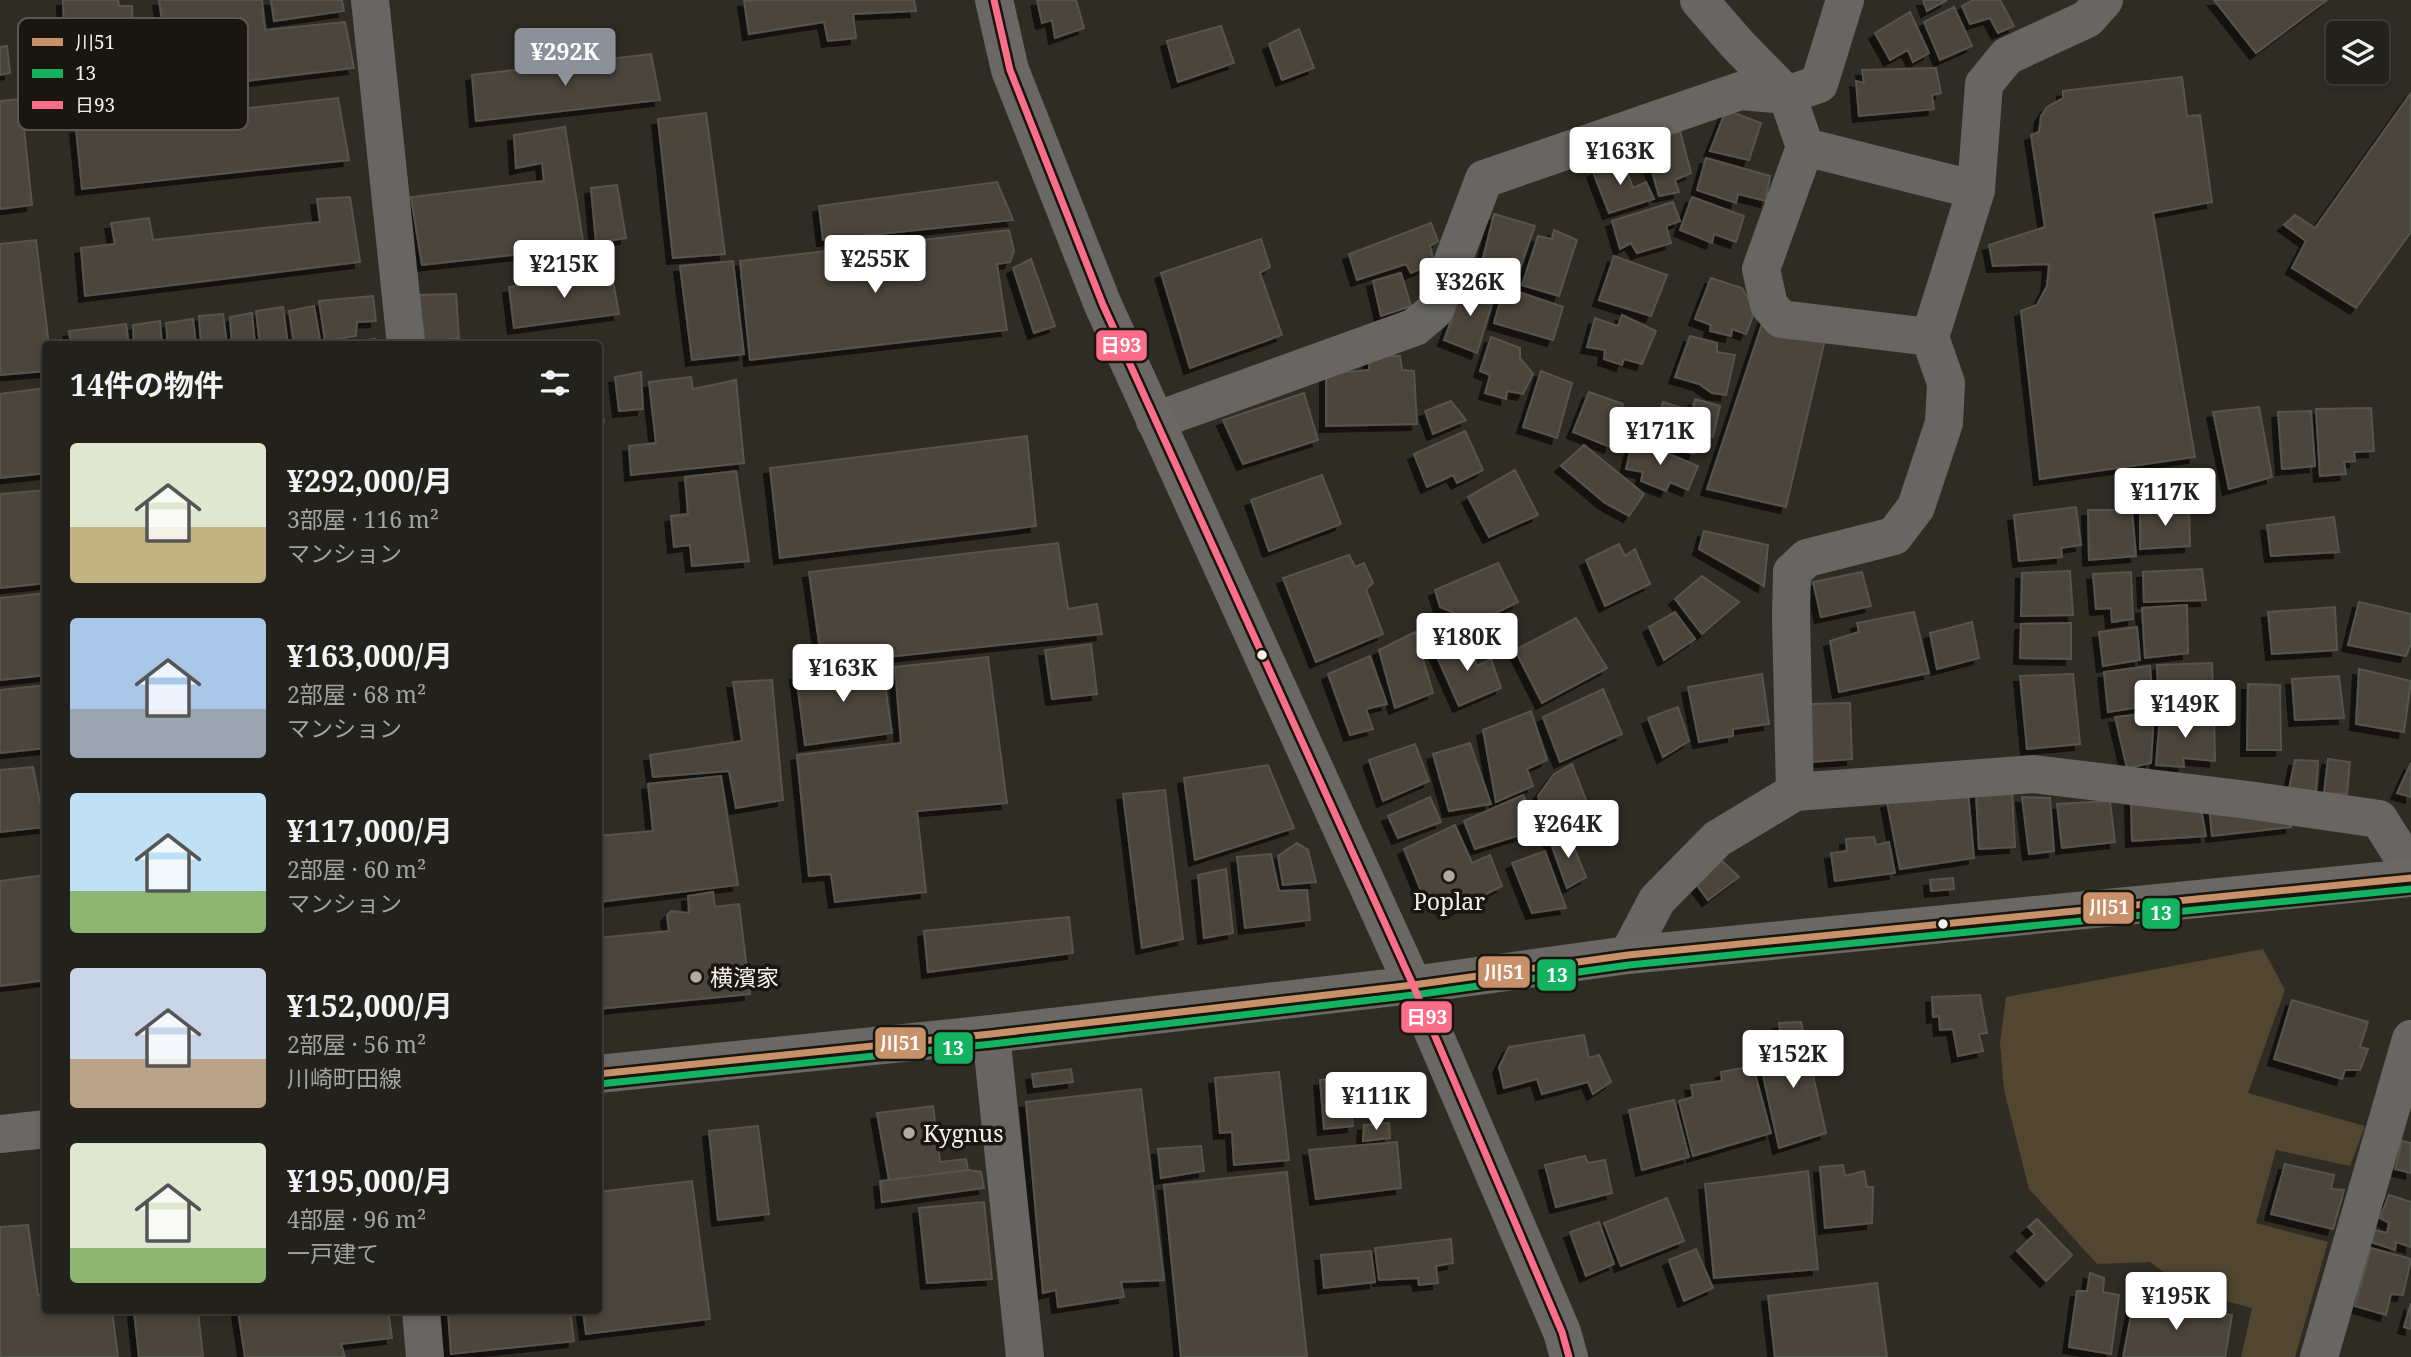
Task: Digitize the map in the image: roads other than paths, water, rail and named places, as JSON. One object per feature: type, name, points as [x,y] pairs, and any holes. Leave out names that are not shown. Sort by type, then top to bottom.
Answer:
[{"type":"main road","points":[[994,0],[1010,70],[1103,305],[1413,985],[1562,1332],[1569,1357]]},
{"type":"main road","points":[[602,1074],[991,1034],[1413,985],[1628,955],[2411,878]]},
{"type":"main road","points":[[0,1134],[42,1129]]},
{"type":"street","points":[[370,0],[406,341]]},
{"type":"street","points":[[1699,0],[1787,96],[1805,147],[1761,269],[1769,304],[1781,319],[1930,337]]},
{"type":"street","points":[[1155,421],[1415,327],[1434,311],[1484,179],[1740,91],[1787,96],[1819,84],[1845,0]]},
{"type":"street","points":[[1795,792],[1792,572],[1807,558],[1894,536],[1916,507],[1944,423],[1946,383],[1930,337],[1976,190],[1984,84],[2007,56],[2087,19],[2104,0]]},
{"type":"street","points":[[1805,147],[1976,190]]},
{"type":"street","points":[[1628,955],[1657,900],[1717,839],[1795,792],[2034,774],[2248,800],[2379,819],[2411,870]]},
{"type":"street","points":[[991,1034],[1025,1357]]},
{"type":"street","points":[[2319,1357],[2411,1039]]},
{"type":"street","points":[[421,1314],[425,1357]]},
{"type":"place","name":"Poplar","points":[[1449,876]]},
{"type":"place","name":"横濱家","points":[[696,977]]},
{"type":"place","name":"Kygnus","points":[[909,1133]]}]
